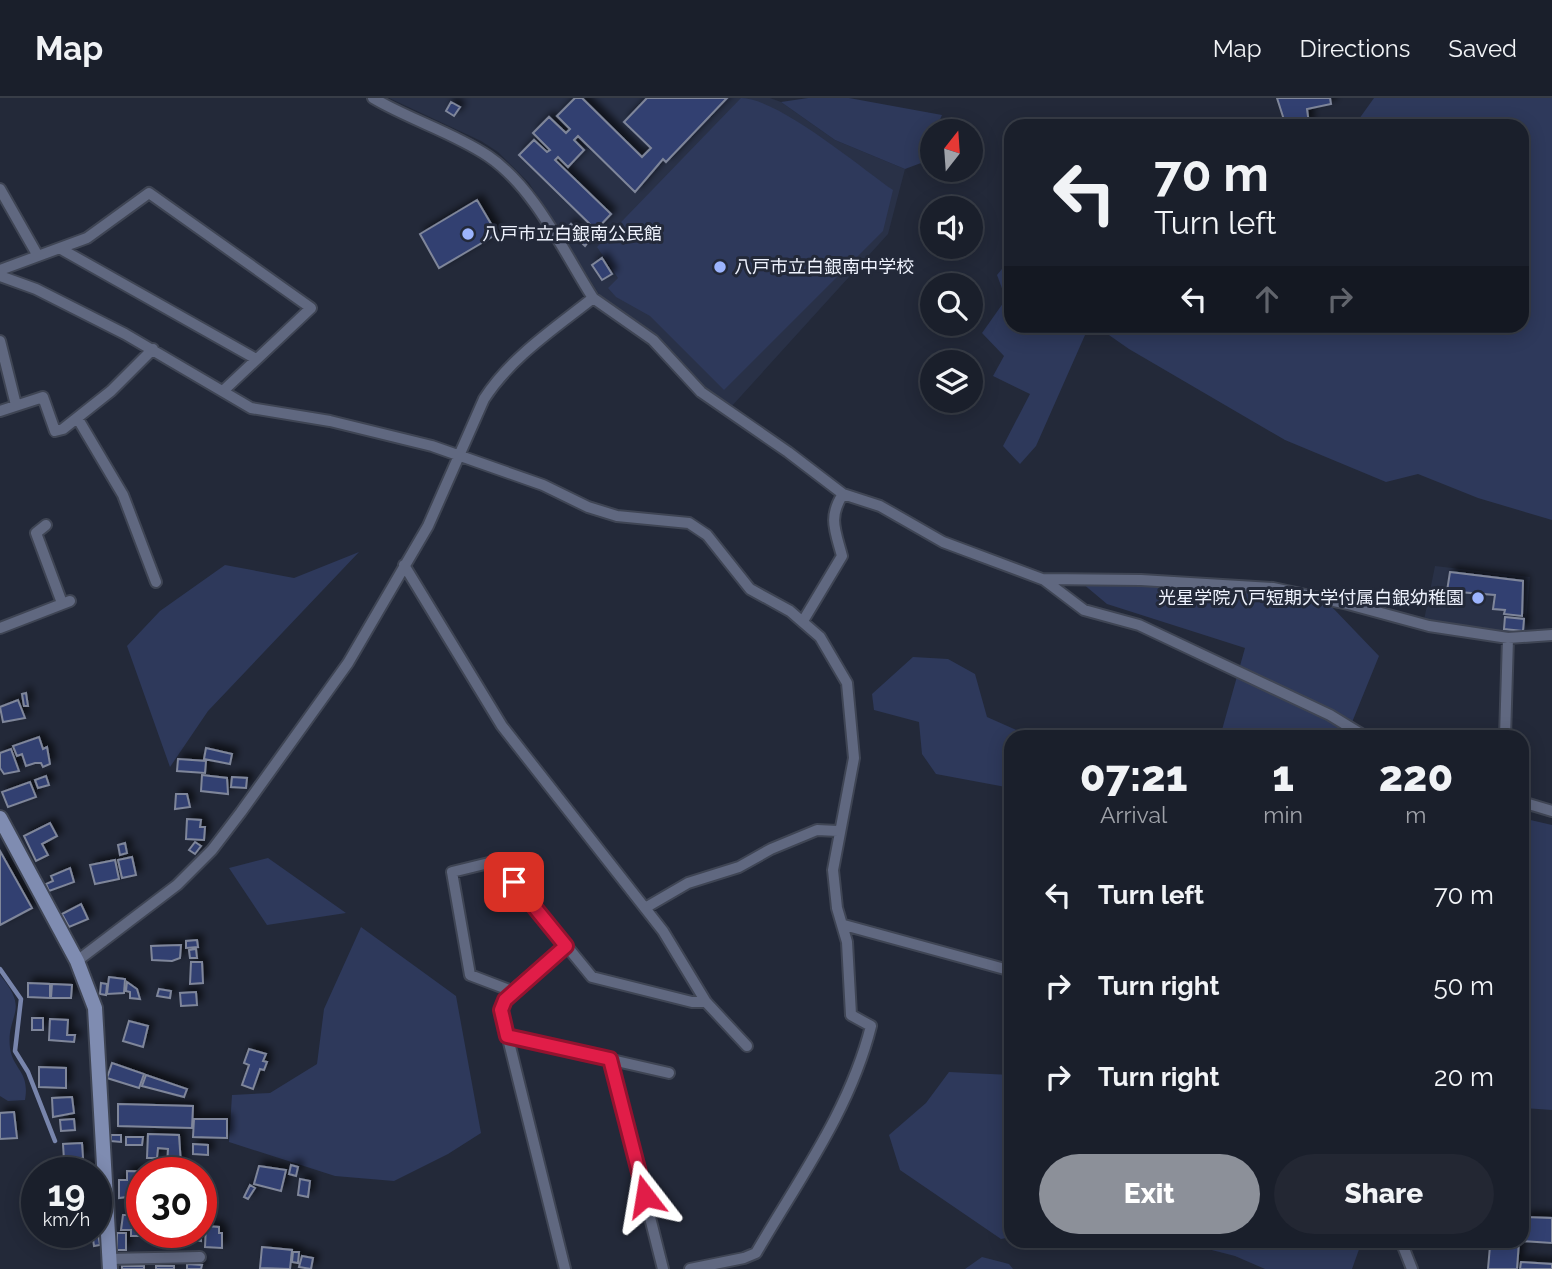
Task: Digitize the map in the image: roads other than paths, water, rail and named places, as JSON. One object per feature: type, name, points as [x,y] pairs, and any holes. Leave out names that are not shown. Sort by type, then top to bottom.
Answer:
[{"type":"street","points":[[373,98],[401,115],[468,144],[507,172],[532,202],[593,298],[653,340],[701,392],[843,494],[880,506],[943,542],[1042,579],[1084,610],[1139,625],[1329,715],[1354,730]]},
{"type":"street","points":[[0,189],[38,256]]},
{"type":"street","points":[[0,270],[87,238],[149,193],[311,308],[223,391]]},
{"type":"street","points":[[61,248],[256,359]]},
{"type":"street","points":[[0,276],[36,289],[153,349],[251,408],[330,421],[432,446],[617,516],[690,523],[707,536],[750,589],[790,611],[820,637],[846,682],[854,758],[838,831],[833,870],[836,908],[844,925],[851,1015],[872,1026],[862,1063],[831,1131],[756,1253],[690,1269]]},
{"type":"street","points":[[77,961],[177,885],[212,850],[348,663],[444,495],[484,399],[496,381],[511,364],[593,298]]},
{"type":"street","points":[[0,341],[16,405]]},
{"type":"street","points":[[0,411],[43,397],[55,431],[78,419],[153,349]]},
{"type":"street","points":[[78,419],[123,495],[156,582]]},
{"type":"street","points":[[803,621],[842,556],[833,524],[833,508],[843,494]]},
{"type":"street","points":[[0,628],[66,602],[36,533],[46,526]]},
{"type":"street","points":[[404,565],[502,726],[548,780],[663,931],[706,1002],[747,1046]]},
{"type":"street","points":[[1042,579],[1141,580],[1273,588],[1348,604],[1429,626],[1508,638],[1552,635]]},
{"type":"street","points":[[1505,730],[1508,638]]},
{"type":"street","points":[[1529,804],[1552,811]]},
{"type":"street","points":[[0,818],[77,961],[95,1009],[109,1264],[200,1257]]},
{"type":"street","points":[[645,908],[688,883],[739,867],[771,849],[817,830],[838,831]]},
{"type":"street","points":[[513,991],[470,975],[452,872],[497,861],[592,977],[601,982],[692,1002],[706,1002]]},
{"type":"street","points":[[844,925],[1004,969]]},
{"type":"street","points":[[565,1269],[501,1010],[513,991],[566,946]]},
{"type":"street","points":[[507,1036],[669,1073]]},
{"type":"street","points":[[610,1059],[663,1269]]},
{"type":"street","points":[[1404,1248],[1412,1269]]},
{"type":"waterway","points":[[0,969],[21,999],[15,1051],[28,1072],[55,1141]]},
{"type":"place","name":"八戸市立白銀南公民館","points":[[468,234]]},
{"type":"place","name":"八戸市立白銀南中学校","points":[[720,267]]},
{"type":"place","name":"光星学院八戸短期大学付属白銀幼稚園","points":[[1478,598]]}]
